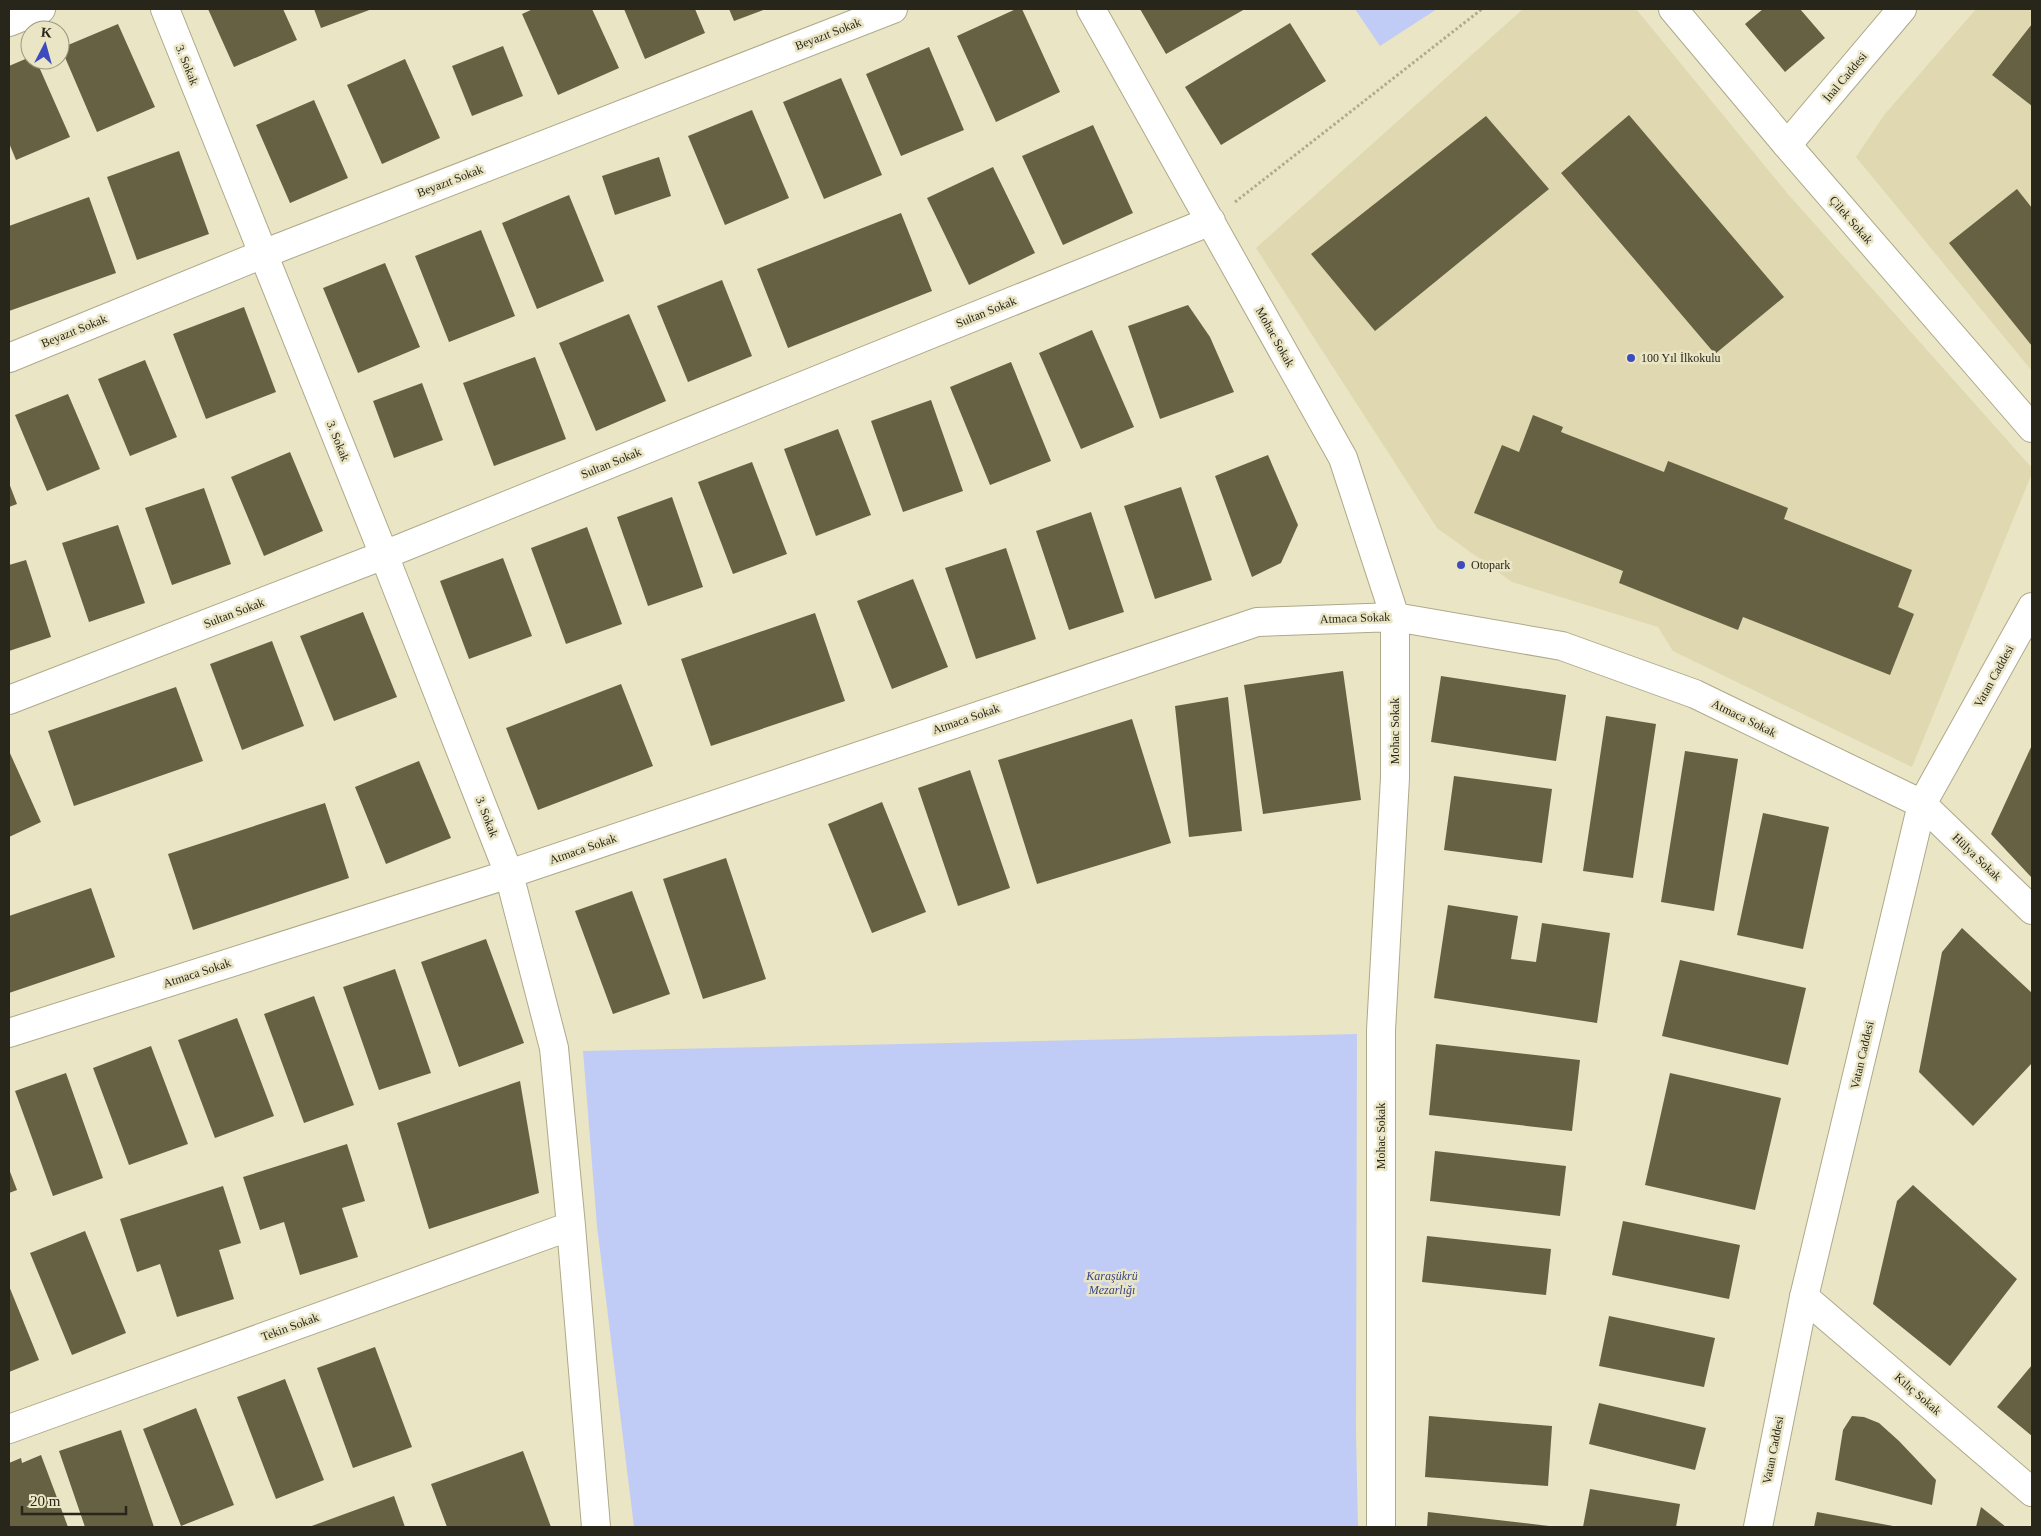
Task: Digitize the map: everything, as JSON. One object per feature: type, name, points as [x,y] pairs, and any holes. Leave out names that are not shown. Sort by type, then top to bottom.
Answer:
[{"type":"street","points":[[9,22],[41,9]]},
{"type":"street","name":"3. Sokak","points":[[165,9],[384,555],[509,874],[554,1048],[596,1527]]},
{"type":"street","name":"Beyazıt Sokak","points":[[9,358],[263,254],[893,9]]},
{"type":"street","name":"Mohac Sokak","points":[[1091,9],[1343,458],[1395,617],[1394,778],[1382,1030],[1381,1527]]},
{"type":"street","name":"Çilek Sokak","points":[[1673,9],[1787,145],[2032,428]]},
{"type":"street","name":"İnal Caddesi","points":[[1787,145],[1902,9]]},
{"type":"street","name":"Sultan Sokak","points":[[9,700],[384,555],[1211,221]]},
{"type":"street","name":"Vatan Caddesi","points":[[1758,1527],[1804,1297],[1922,804],[2032,607]]},
{"type":"street","name":"Atmaca Sokak","points":[[9,1033],[509,874],[1257,622],[1395,617],[1562,646],[1695,694],[1922,804]]},
{"type":"street","name":"Hülya Sokak","points":[[1922,804],[2032,910]]},
{"type":"street","name":"Tekin Sokak","points":[[9,1429],[571,1226]]},
{"type":"street","name":"Kılıç Sokak","points":[[1804,1297],[2032,1492]]},
{"type":"path","points":[[1211,221],[1482,9]]},
{"type":"shaded area","name":"100 Yıl İlkokulu","points":[[1523,9],[1636,9],[1787,193],[2032,468],[2032,473],[1912,767],[1673,651],[1658,627],[1512,582],[1437,528],[1256,248]]},
{"type":"shaded area","points":[[1976,9],[2032,9],[2032,371],[1856,157],[1885,114]]},
{"type":"green space","points":[[1355,9],[1437,9],[1380,46]]},
{"type":"green space","name":"Karaşükrü Mezarlığı","points":[[1357,1034],[1356,1433],[1358,1527],[634,1527],[597,1226],[583,1051]]},
{"type":"building","points":[[208,9],[283,9],[297,40],[234,67]]},
{"type":"building","points":[[314,9],[372,9],[321,28]]},
{"type":"building","points":[[533,9],[592,9],[619,68],[558,95],[522,14]]},
{"type":"building","points":[[624,9],[695,9],[705,33],[645,59]]},
{"type":"building","points":[[729,9],[766,9],[734,21]]},
{"type":"building","points":[[1016,9],[1022,9],[1060,92],[996,122],[957,36]]},
{"type":"building","points":[[1140,9],[1245,9],[1166,54]]},
{"type":"building","points":[[1763,9],[1800,9],[1825,38],[1785,72],[1745,24]]},
{"type":"building","points":[[1290,23],[1326,81],[1221,145],[1185,87]]},
{"type":"building","points":[[118,24],[155,107],[97,132],[70,69],[70,44]]},
{"type":"building","points":[[2032,24],[2032,106],[1992,75]]},
{"type":"building","points":[[503,46],[523,96],[472,116],[452,66]]},
{"type":"building","points":[[929,47],[964,130],[901,156],[866,74]]},
{"type":"building","points":[[405,59],[440,138],[382,164],[347,85]]},
{"type":"building","points":[[20,61],[20,70],[40,70],[70,137],[16,160],[9,143],[9,66]]},
{"type":"building","points":[[841,78],[882,175],[824,199],[783,102]]},
{"type":"building","points":[[314,100],[348,178],[290,203],[256,125]]},
{"type":"building","points":[[752,110],[789,198],[725,225],[688,136]]},
{"type":"building","points":[[1629,115],[1784,297],[1715,354],[1561,173]]},
{"type":"building","points":[[1486,116],[1549,189],[1375,331],[1311,254]]},
{"type":"building","points":[[1093,125],[1133,213],[1063,245],[1022,156]]},
{"type":"building","points":[[179,151],[209,234],[137,260],[107,177]]},
{"type":"building","points":[[659,157],[671,196],[615,215],[602,176]]},
{"type":"building","points":[[993,167],[1035,253],[969,285],[927,198]]},
{"type":"building","points":[[2017,189],[2032,208],[2032,346],[1949,243]]},
{"type":"building","points":[[569,195],[604,281],[537,309],[502,223]]},
{"type":"building","points":[[89,197],[116,273],[9,311],[9,226]]},
{"type":"building","points":[[901,213],[932,291],[788,348],[757,269]]},
{"type":"building","points":[[481,230],[515,316],[449,342],[415,256]]},
{"type":"building","points":[[385,263],[420,347],[358,373],[323,288]]},
{"type":"building","points":[[722,280],[752,356],[688,382],[657,306]]},
{"type":"building","points":[[1188,305],[1210,337],[1234,392],[1160,419],[1128,326]]},
{"type":"building","points":[[244,307],[276,392],[206,419],[173,334]]},
{"type":"building","points":[[629,314],[666,401],[596,431],[559,343]]},
{"type":"building","points":[[1092,330],[1134,427],[1081,449],[1039,353]]},
{"type":"building","points":[[535,357],[566,439],[494,466],[463,383]]},
{"type":"building","points":[[145,360],[177,437],[130,456],[98,379]]},
{"type":"building","points":[[1011,362],[1051,461],[990,485],[950,387]]},
{"type":"building","points":[[422,383],[443,440],[394,458],[373,401]]},
{"type":"building","points":[[68,394],[100,469],[47,491],[15,415]]},
{"type":"building","points":[[931,400],[963,491],[903,512],[871,421]]},
{"type":"building","points":[[1533,415],[1563,427],[1561,432],[1664,472],[1668,461],[1788,508],[1784,519],[1912,570],[1898,607],[1914,614],[1890,675],[1743,617],[1738,630],[1619,583],[1623,571],[1474,513],[1502,445],[1519,452]]},
{"type":"building","points":[[838,429],[871,515],[816,536],[784,449]]},
{"type":"building","points":[[290,452],[323,531],[264,556],[231,477]]},
{"type":"building","points":[[1268,455],[1298,525],[1281,563],[1252,577],[1215,476]]},
{"type":"building","points":[[752,462],[787,554],[733,574],[698,482]]},
{"type":"building","points":[[9,483],[17,504],[9,507]]},
{"type":"building","points":[[1181,487],[1212,580],[1155,599],[1124,506]]},
{"type":"building","points":[[204,488],[231,564],[172,585],[145,508]]},
{"type":"building","points":[[672,497],[703,587],[648,606],[617,517]]},
{"type":"building","points":[[1091,512],[1124,612],[1069,630],[1036,531]]},
{"type":"building","points":[[118,525],[145,603],[89,622],[62,543]]},
{"type":"building","points":[[587,527],[622,624],[566,644],[531,548]]},
{"type":"building","points":[[1006,548],[1036,639],[976,659],[945,568]]},
{"type":"building","points":[[503,558],[532,636],[469,659],[440,581]]},
{"type":"building","points":[[26,560],[51,637],[9,651],[9,565]]},
{"type":"building","points":[[913,579],[948,667],[892,689],[857,601]]},
{"type":"building","points":[[363,612],[397,697],[334,721],[300,636]]},
{"type":"building","points":[[815,613],[845,701],[711,746],[681,659]]},
{"type":"building","points":[[272,641],[304,726],[242,750],[210,664]]},
{"type":"building","points":[[1343,671],[1361,800],[1263,814],[1244,685]]},
{"type":"building","points":[[1441,676],[1566,695],[1556,761],[1431,742]]},
{"type":"building","points":[[621,684],[653,766],[538,810],[506,728]]},
{"type":"building","points":[[176,687],[203,761],[74,806],[48,731]]},
{"type":"building","points":[[1228,697],[1242,831],[1189,837],[1175,706]]},
{"type":"building","points":[[1606,716],[1656,724],[1633,878],[1583,871]]},
{"type":"building","points":[[1132,719],[1171,843],[1037,884],[998,760]]},
{"type":"building","points":[[2032,745],[2032,878],[1991,834]]},
{"type":"building","points":[[9,751],[41,822],[9,837]]},
{"type":"building","points":[[1685,751],[1738,759],[1714,911],[1661,902]]},
{"type":"building","points":[[419,761],[451,838],[386,864],[355,787]]},
{"type":"building","points":[[970,770],[1010,888],[958,906],[918,788]]},
{"type":"building","points":[[1454,776],[1552,789],[1542,863],[1444,850]]},
{"type":"building","points":[[882,802],[926,912],[872,933],[828,824]]},
{"type":"building","points":[[325,803],[349,878],[193,930],[168,854]]},
{"type":"building","points":[[1763,813],[1829,827],[1803,949],[1737,935]]},
{"type":"building","points":[[726,858],[766,979],[703,999],[663,879]]},
{"type":"building","points":[[91,888],[115,957],[9,993],[9,916]]},
{"type":"building","points":[[632,891],[670,994],[613,1014],[575,911]]},
{"type":"building","points":[[1448,905],[1518,916],[1511,959],[1536,962],[1542,923],[1610,933],[1597,1023],[1434,998]]},
{"type":"building","points":[[1962,928],[2032,993],[2032,1063],[1973,1126],[1919,1072],[1942,952]]},
{"type":"building","points":[[486,939],[524,1043],[459,1067],[421,962]]},
{"type":"building","points":[[1680,960],[1806,988],[1788,1065],[1662,1036]]},
{"type":"building","points":[[395,969],[431,1073],[379,1090],[343,987]]},
{"type":"building","points":[[314,996],[354,1105],[304,1123],[264,1014]]},
{"type":"building","points":[[237,1018],[274,1116],[215,1138],[178,1040]]},
{"type":"building","points":[[1436,1044],[1580,1060],[1572,1131],[1429,1115]]},
{"type":"building","points":[[151,1046],[188,1144],[129,1165],[93,1068]]},
{"type":"building","points":[[66,1073],[103,1178],[53,1196],[15,1091]]},
{"type":"building","points":[[1670,1073],[1781,1098],[1755,1210],[1645,1185]]},
{"type":"building","points":[[520,1081],[539,1193],[429,1229],[397,1123]]},
{"type":"building","points":[[347,1144],[365,1201],[342,1208],[358,1257],[300,1275],[284,1222],[260,1230],[243,1177]]},
{"type":"building","points":[[1435,1151],[1566,1166],[1560,1216],[1430,1201]]},
{"type":"building","points":[[9,1169],[17,1190],[9,1193]]},
{"type":"building","points":[[1913,1185],[2017,1279],[1950,1366],[1873,1304],[1897,1201]]},
{"type":"building","points":[[223,1186],[241,1243],[219,1250],[234,1299],[177,1317],[160,1264],[137,1272],[120,1219]]},
{"type":"building","points":[[1623,1221],[1740,1245],[1729,1299],[1612,1275]]},
{"type":"building","points":[[85,1231],[126,1333],[72,1355],[30,1253]]},
{"type":"building","points":[[1427,1236],[1551,1249],[1546,1295],[1422,1282]]},
{"type":"building","points":[[9,1286],[39,1360],[9,1372]]},
{"type":"building","points":[[1609,1316],[1715,1338],[1704,1387],[1599,1366]]},
{"type":"building","points":[[375,1347],[412,1447],[353,1468],[317,1368]]},
{"type":"building","points":[[2032,1365],[2032,1436],[1997,1407]]},
{"type":"building","points":[[285,1379],[324,1480],[276,1499],[237,1397]]},
{"type":"building","points":[[1599,1403],[1706,1428],[1695,1470],[1589,1444]]},
{"type":"building","points":[[196,1408],[234,1505],[181,1526],[143,1429]]},
{"type":"building","points":[[1429,1416],[1552,1426],[1548,1486],[1425,1477]]},
{"type":"building","points":[[1852,1416],[1864,1417],[1879,1423],[1936,1480],[1932,1505],[1835,1480],[1843,1430]]},
{"type":"building","points":[[121,1430],[154,1527],[85,1527],[59,1451]]},
{"type":"building","points":[[523,1451],[551,1527],[447,1527],[431,1484]]},
{"type":"building","points":[[41,1455],[68,1527],[9,1527],[9,1463],[21,1458],[22,1463]]},
{"type":"building","points":[[1590,1489],[1680,1504],[1676,1527],[1583,1527]]},
{"type":"building","points":[[394,1496],[405,1527],[309,1527]]},
{"type":"building","points":[[1981,1507],[2006,1527],[1976,1527]]},
{"type":"building","points":[[1428,1512],[1549,1526],[1549,1527],[1427,1527]]},
{"type":"building","points":[[1817,1512],[1893,1526],[1893,1527],[1814,1527]]},
{"type":"place","name":"100 Yıl İlkokulu","points":[[1631,358]]},
{"type":"place","name":"Otopark","points":[[1461,565]]}]
